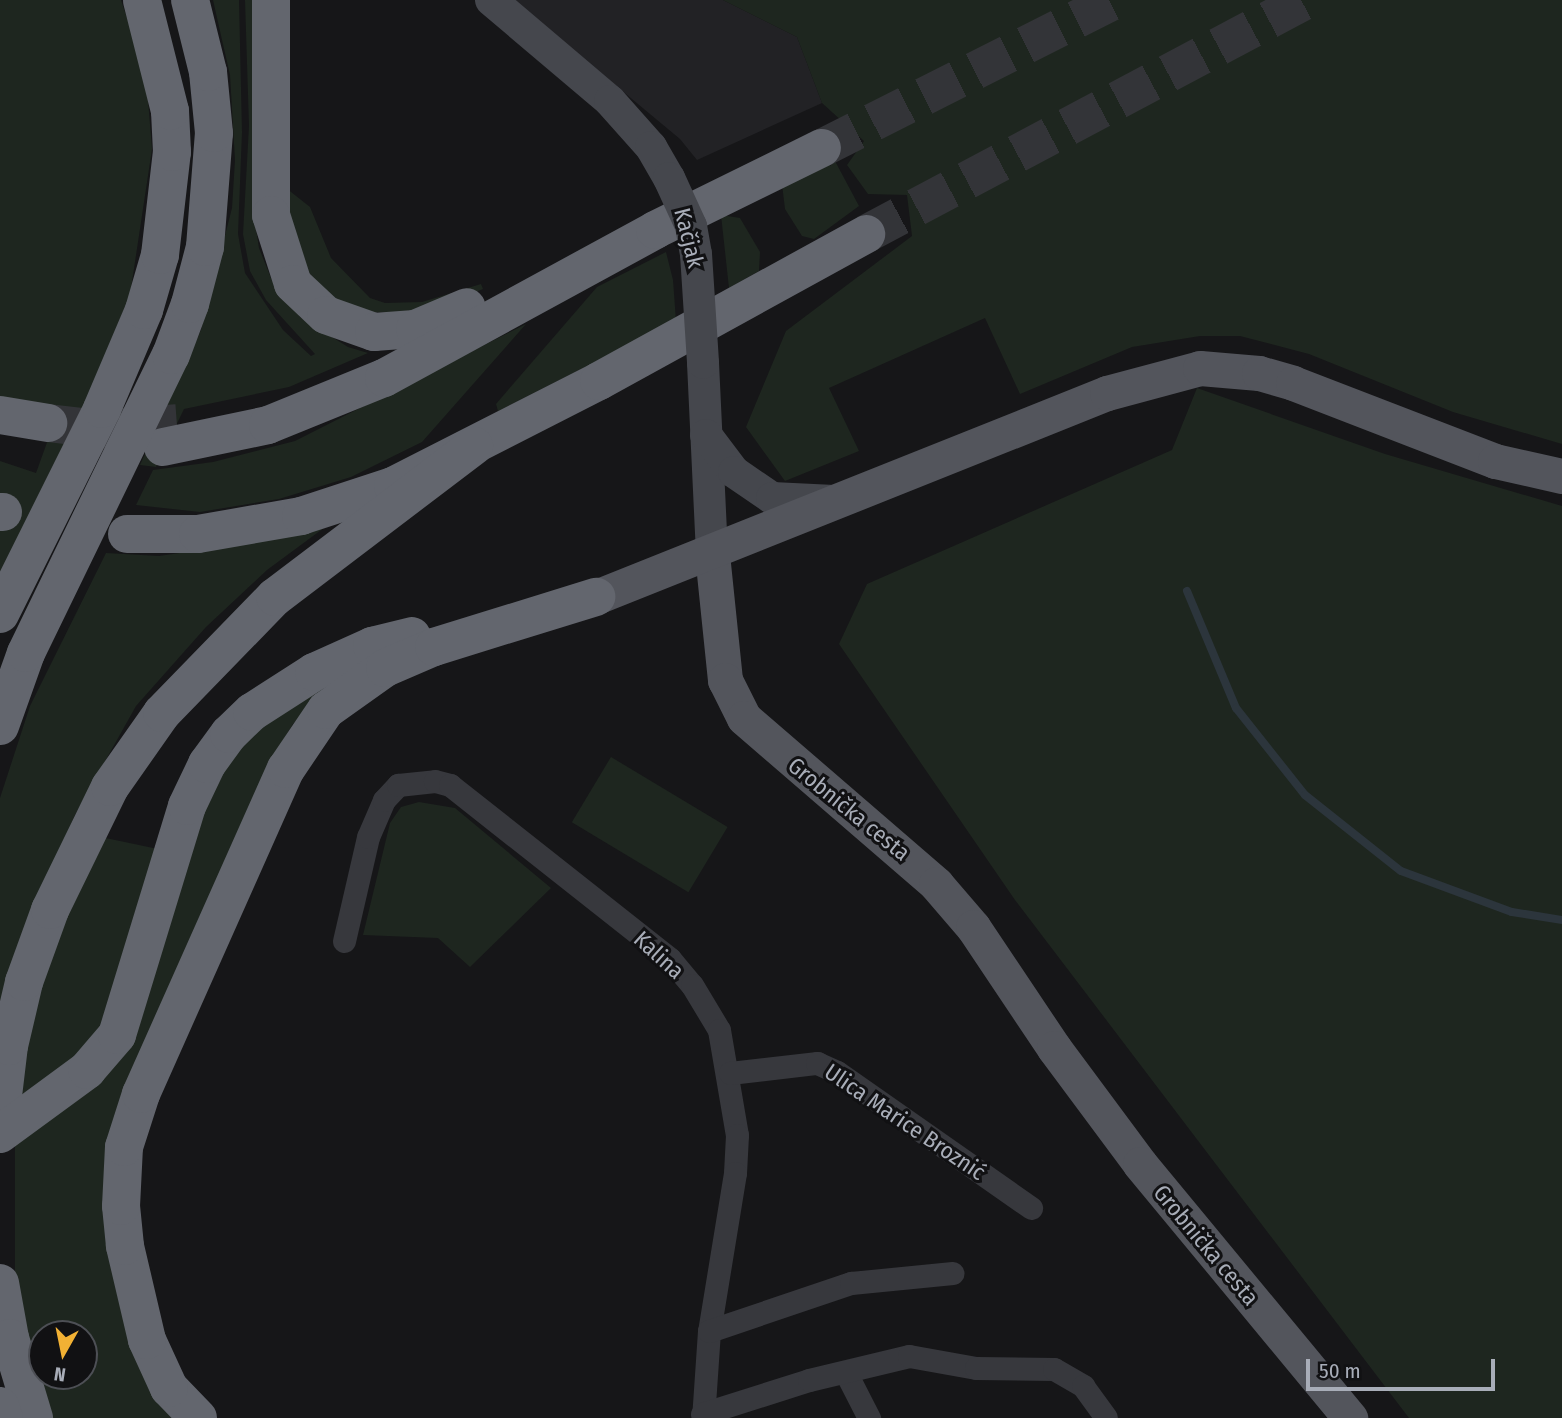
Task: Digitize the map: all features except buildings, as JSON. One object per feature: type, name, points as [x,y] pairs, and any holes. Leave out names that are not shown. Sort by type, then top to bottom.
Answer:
[{"type":"highway","points":[[0,614],[102,408],[144,310],[160,256],[172,164],[170,111],[142,0]]},
{"type":"highway","points":[[0,726],[26,653],[171,355],[205,247],[214,133],[208,72],[190,0]]},
{"type":"highway","points":[[271,0],[274,231],[293,284],[326,316],[374,332],[415,329],[449,317],[593,243],[656,230]]},
{"type":"highway","points":[[170,435],[268,425],[384,378],[656,230],[822,148]]},
{"type":"highway","points":[[127,534],[198,534],[301,516],[393,486],[474,446],[866,234]]},
{"type":"highway","points":[[0,415],[44,433],[0,435]]},
{"type":"highway","points":[[5,1126],[12,1034],[50,910],[110,787],[154,723],[275,597],[474,446]]},
{"type":"highway","points":[[198,1418],[163,1379],[138,1304],[121,1206],[129,1125],[302,740],[326,710],[364,680],[434,647],[596,597]]},
{"type":"highway","points":[[5,1126],[87,1070],[117,1035],[187,806],[207,764],[237,724],[290,687],[343,657],[419,635],[490,629]]},
{"type":"highway","points":[[0,1283],[10,1338],[34,1418]]},
{"type":"highway","points":[[0,1406],[4,1418]]},
{"type":"main road","name":"Kačjak","points":[[491,0],[610,101],[651,147],[691,226],[696,254],[703,363],[712,554]]},
{"type":"main road","points":[[596,597],[712,554],[1107,393],[1162,376],[1200,369],[1259,373],[1495,461],[1562,476]]},
{"type":"main road","points":[[706,435],[734,472],[772,498],[838,501]]},
{"type":"main road","name":"Grobnička cesta","points":[[712,554],[725,680],[744,718],[936,884],[973,928],[1054,1048],[1140,1164],[1350,1418]]},
{"type":"street","name":"Kalina","points":[[344,940],[368,837],[384,800],[398,785],[435,781],[450,785],[670,959],[708,1007],[719,1030],[730,1073],[737,1135],[735,1173],[709,1331],[702,1416]]},
{"type":"street","name":"Ulica Marice Broznić","points":[[730,1073],[817,1063],[837,1072],[1031,1208]]},
{"type":"street","points":[[709,1331],[851,1283],[953,1273]]},
{"type":"street","points":[[702,1416],[809,1380],[909,1356],[976,1368],[1054,1369],[1083,1386],[1106,1418]]},
{"type":"street","points":[[846,1373],[869,1418]]},
{"type":"shaded area","points":[[0,0],[121,0],[146,75],[152,149],[130,295],[90,391],[0,578],[0,461],[36,473],[58,412],[0,400]]},
{"type":"shaded area","points":[[213,0],[239,0],[242,132],[238,234],[245,273],[283,330],[311,356],[315,354],[266,300],[250,271],[243,234],[249,126],[245,0],[256,0],[255,223],[259,248],[271,278],[300,317],[348,347],[368,353],[289,387],[184,409],[156,467],[140,465],[201,330],[232,208],[235,160],[230,75]]},
{"type":"shaded area","points":[[513,0],[723,0],[797,37],[822,103],[697,160],[680,139]]},
{"type":"shaded area","points":[[723,0],[1562,0],[1562,444],[1453,412],[1309,354],[1240,336],[1200,336],[1132,347],[1020,394],[985,318],[829,388],[859,451],[785,481],[746,427],[786,331],[912,236],[907,195],[868,194],[847,165],[864,141],[822,103],[797,37]]},
{"type":"shaded area","points":[[829,161],[830,166],[835,161],[859,206],[814,239],[802,236],[785,209],[782,184]]},
{"type":"shaded area","points":[[286,188],[310,207],[331,258],[370,298],[385,303],[422,302],[481,284],[483,289],[447,304],[397,313],[370,312],[333,299],[310,274],[290,233]]},
{"type":"shaded area","points":[[721,215],[740,218],[760,252],[759,271],[729,288]]},
{"type":"shaded area","points":[[666,252],[673,280],[676,321],[498,411],[496,404],[597,287]]},
{"type":"shaded area","points":[[526,324],[422,442],[351,477],[279,499],[200,512],[136,505],[153,470],[213,462],[295,441]]},
{"type":"shaded area","points":[[1197,388],[1385,454],[1562,506],[1562,1418],[1409,1418],[1015,900],[839,644],[867,584],[1172,450]]},
{"type":"shaded area","points":[[332,522],[267,570],[206,627],[136,706],[75,815],[26,925],[0,1029],[0,798],[30,706],[106,553],[159,556],[248,543]]},
{"type":"shaded area","points":[[346,667],[293,724],[266,768],[112,1151],[187,1418],[44,1418],[37,1390],[98,1390],[98,1320],[28,1320],[28,1352],[15,1299],[15,1141],[90,1087],[214,783],[237,750],[266,723]]},
{"type":"shaded area","points":[[611,757],[728,827],[688,892],[572,822]]},
{"type":"shaded area","points":[[419,802],[455,808],[551,888],[470,967],[438,938],[363,935],[390,823],[401,807]]},
{"type":"shaded area","points":[[96,836],[158,849],[114,999],[93,1042],[17,1111],[35,1002]]},
{"type":"waterway","points":[[1187,591],[1236,708],[1305,795],[1401,871],[1512,912],[1562,920]]},
{"type":"tunnel","points":[[822,148],[1115,0]]},
{"type":"tunnel","points":[[866,234],[1306,0]]},
{"type":"tunnel","points":[[48,423],[98,429],[177,423]]}]
